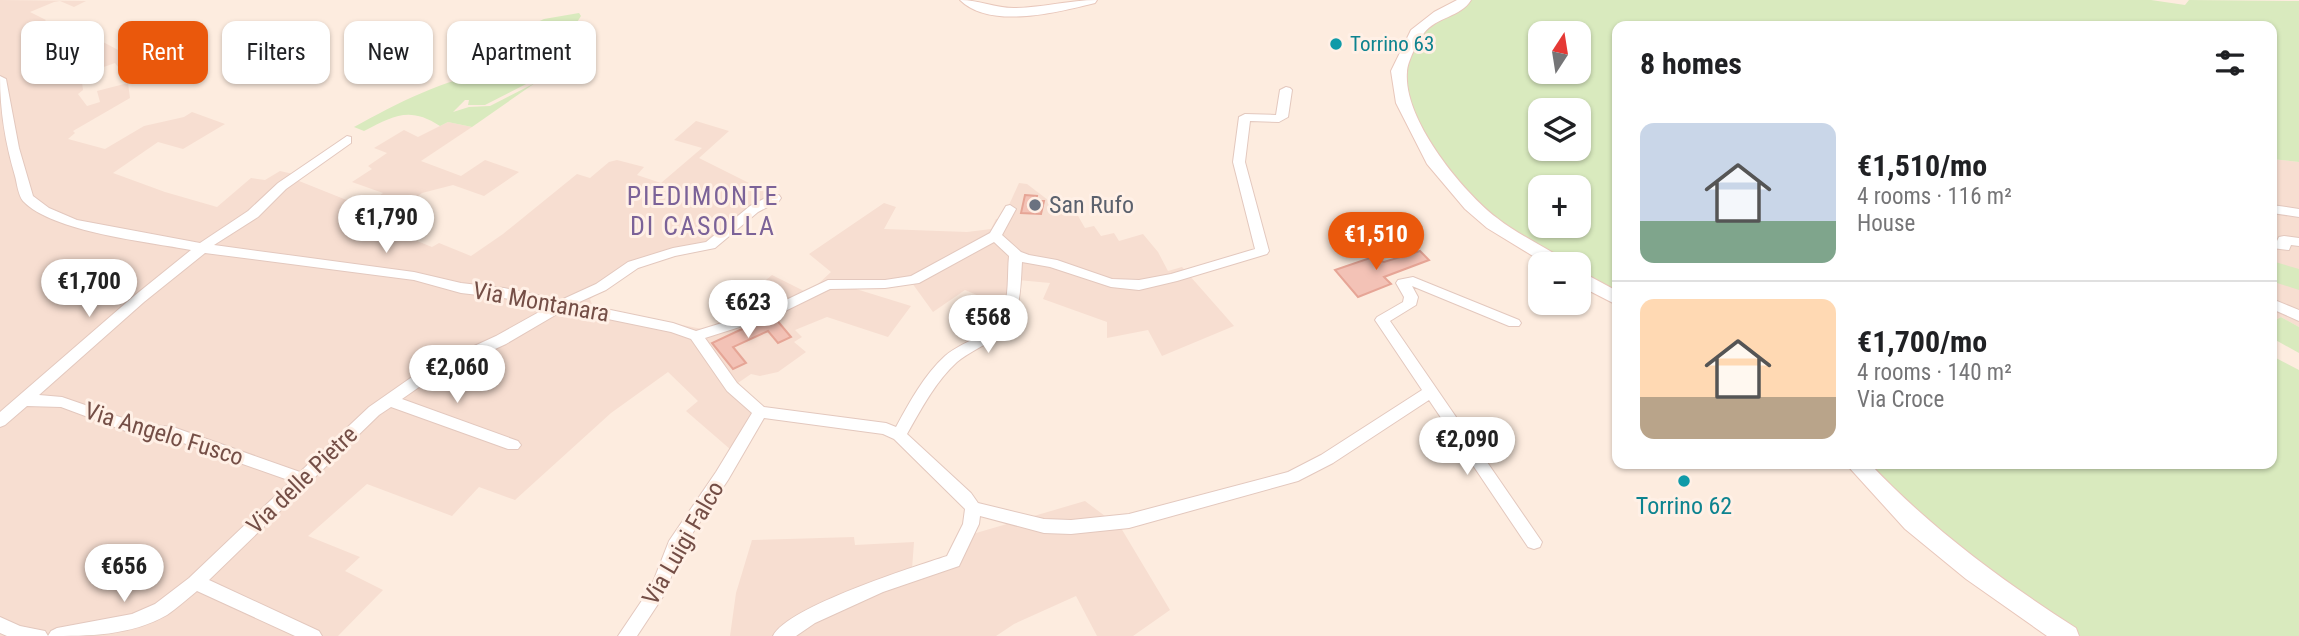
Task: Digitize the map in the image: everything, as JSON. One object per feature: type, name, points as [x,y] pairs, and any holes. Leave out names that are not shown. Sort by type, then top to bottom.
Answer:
[{"type":"street","points":[[967,0],[982,7],[1011,11],[1064,6],[1090,0]]},
{"type":"street","points":[[1464,0],[1461,5],[1439,15],[1418,30],[1399,71],[1404,103],[1436,164],[1471,205],[1504,231],[1539,252]]},
{"type":"street","name":"Via Montanara","points":[[0,79],[13,148],[27,198],[45,211],[74,223],[202,248],[414,276],[461,288],[673,328],[696,336]]},
{"type":"street","points":[[995,236],[1016,255],[1120,284],[1150,283],[1262,250],[1239,162],[1245,117],[1279,119],[1284,115],[1286,90]]},
{"type":"street","points":[[0,421],[139,299],[202,248],[253,214],[282,186],[346,141]]},
{"type":"street","name":"Via delle Pietre","points":[[57,636],[134,621],[161,609],[195,583],[302,479],[389,400],[427,374],[501,340],[562,305],[601,287],[634,265],[673,252],[710,245],[754,209],[775,198]]},
{"type":"street","points":[[1010,209],[995,236],[914,280],[885,284],[828,285],[772,312],[696,336],[732,387],[760,412],[886,429],[899,435],[965,497],[973,508],[1044,526],[1071,527],[1129,521],[1292,477],[1327,459],[1431,392]]},
{"type":"street","points":[[2277,210],[2299,213]]},
{"type":"street","points":[[2277,245],[2284,247],[2284,240],[2299,243]]},
{"type":"street","points":[[899,435],[947,362],[974,342],[996,332],[1006,319],[1015,294],[1016,255]]},
{"type":"street","points":[[1514,323],[1419,282],[1403,282],[1412,302],[1385,316],[1382,324],[1534,542]]},
{"type":"street","points":[[1591,284],[1612,296]]},
{"type":"street","points":[[2278,306],[2299,316]]},
{"type":"street","name":"Via Angelo Fusco","points":[[24,400],[62,402],[139,430],[173,433],[302,479]]},
{"type":"street","points":[[389,400],[513,445]]},
{"type":"street","name":"Via Luigi Falco","points":[[627,636],[658,590],[676,546],[722,477],[760,412]]},
{"type":"street","points":[[1862,469],[1893,503],[1950,554],[1990,585],[2067,636]]},
{"type":"street","points":[[782,636],[808,618],[877,587],[953,561],[971,524],[973,508]]},
{"type":"street","points":[[195,583],[313,636]]},
{"type":"street","points":[[0,625],[19,634],[33,635]]},
{"type":"shaded area","points":[[0,0],[86,1],[74,7],[60,1],[54,2],[30,12],[45,21],[21,21],[21,84],[82,84],[83,90],[78,94],[87,106],[100,102],[97,91],[128,84],[130,98],[73,131],[75,133],[68,139],[105,149],[144,126],[184,117],[192,112],[225,124],[183,149],[158,142],[113,173],[217,207],[251,178],[265,180],[280,171],[293,174],[294,179],[364,207],[383,193],[352,182],[372,169],[368,166],[387,153],[374,148],[404,130],[418,137],[448,122],[472,127],[421,161],[461,176],[485,160],[519,172],[484,196],[453,185],[422,193],[402,209],[435,222],[412,239],[432,247],[439,243],[471,256],[503,234],[577,174],[590,178],[609,162],[617,160],[644,167],[637,175],[661,183],[702,148],[674,140],[696,121],[729,131],[699,158],[781,199],[751,216],[720,242],[639,267],[590,299],[593,307],[707,330],[754,306],[745,297],[772,275],[806,292],[817,285],[831,272],[809,254],[884,203],[896,207],[884,229],[967,232],[991,229],[996,219],[1003,218],[1019,183],[1027,184],[1048,200],[1054,209],[1074,209],[1085,228],[1094,226],[1101,236],[1114,233],[1119,241],[1143,234],[1158,252],[1168,271],[1182,267],[1234,326],[1162,356],[1148,330],[1107,338],[1107,322],[1043,299],[1050,283],[1018,280],[1005,327],[984,319],[993,302],[965,290],[933,312],[912,283],[856,289],[911,306],[888,337],[827,317],[795,330],[802,337],[794,342],[806,352],[778,372],[760,376],[751,374],[735,385],[752,402],[768,410],[738,456],[686,411],[698,401],[668,372],[611,413],[515,500],[479,487],[452,516],[367,484],[308,536],[360,557],[345,571],[383,590],[338,636],[0,636]]},
{"type":"shaded area","points":[[104,43],[118,50],[118,67],[115,63],[104,67]]},
{"type":"shaded area","points":[[2277,160],[2299,162],[2299,327],[2281,317],[2277,319]]},
{"type":"shaded area","points":[[1085,501],[1121,528],[1170,610],[1133,636],[1097,636],[1076,596],[1014,624],[996,636],[730,636],[736,593],[752,540],[854,537],[855,545],[914,542],[912,569],[951,559],[959,538]]},
{"type":"green space","points":[[1471,0],[2151,0],[2185,5],[2189,0],[2299,1],[2299,162],[2277,160],[2277,21],[1612,21],[1612,291],[1591,279],[1591,252],[1546,252],[1512,231],[1470,198],[1435,152],[1415,117],[1405,87],[1406,67],[1413,47],[1429,26],[1468,5]]},
{"type":"green space","points":[[579,13],[581,16],[578,21],[540,21]]},
{"type":"green space","points":[[447,83],[526,84],[485,105],[468,105],[469,100],[465,100],[453,112],[469,107],[490,106],[534,84],[472,127],[448,122],[440,126],[419,116],[402,115],[364,131],[354,127]]},
{"type":"green space","points":[[2277,262],[2299,269],[2299,290],[2277,283]]},
{"type":"green space","points":[[2281,317],[2299,327],[2299,353],[2277,341],[2277,319]]},
{"type":"green space","points":[[2277,359],[2299,370],[2299,636],[2077,636],[2019,597],[1880,482],[1868,469],[2277,469]]},
{"type":"building","name":"San Rufo","points":[[1025,195],[1037,196],[1036,201],[1044,201],[1041,214],[1021,213]]},
{"type":"building","points":[[1420,251],[1429,260],[1384,277],[1391,284],[1358,297],[1335,270],[1370,258],[1384,262]]},
{"type":"building","points":[[775,318],[791,337],[778,343],[768,331],[733,347],[746,363],[733,369],[712,343],[740,330]]},
{"type":"place","name":"Torrino 63","points":[[1336,44]]},
{"type":"place","name":"San Rufo","points":[[1035,205]]},
{"type":"place","name":"Torrino 62","points":[[1684,481]]},
{"type":"district","name":"PIEDIMONTE DI CASOLLA","points":[[703,211]]}]
